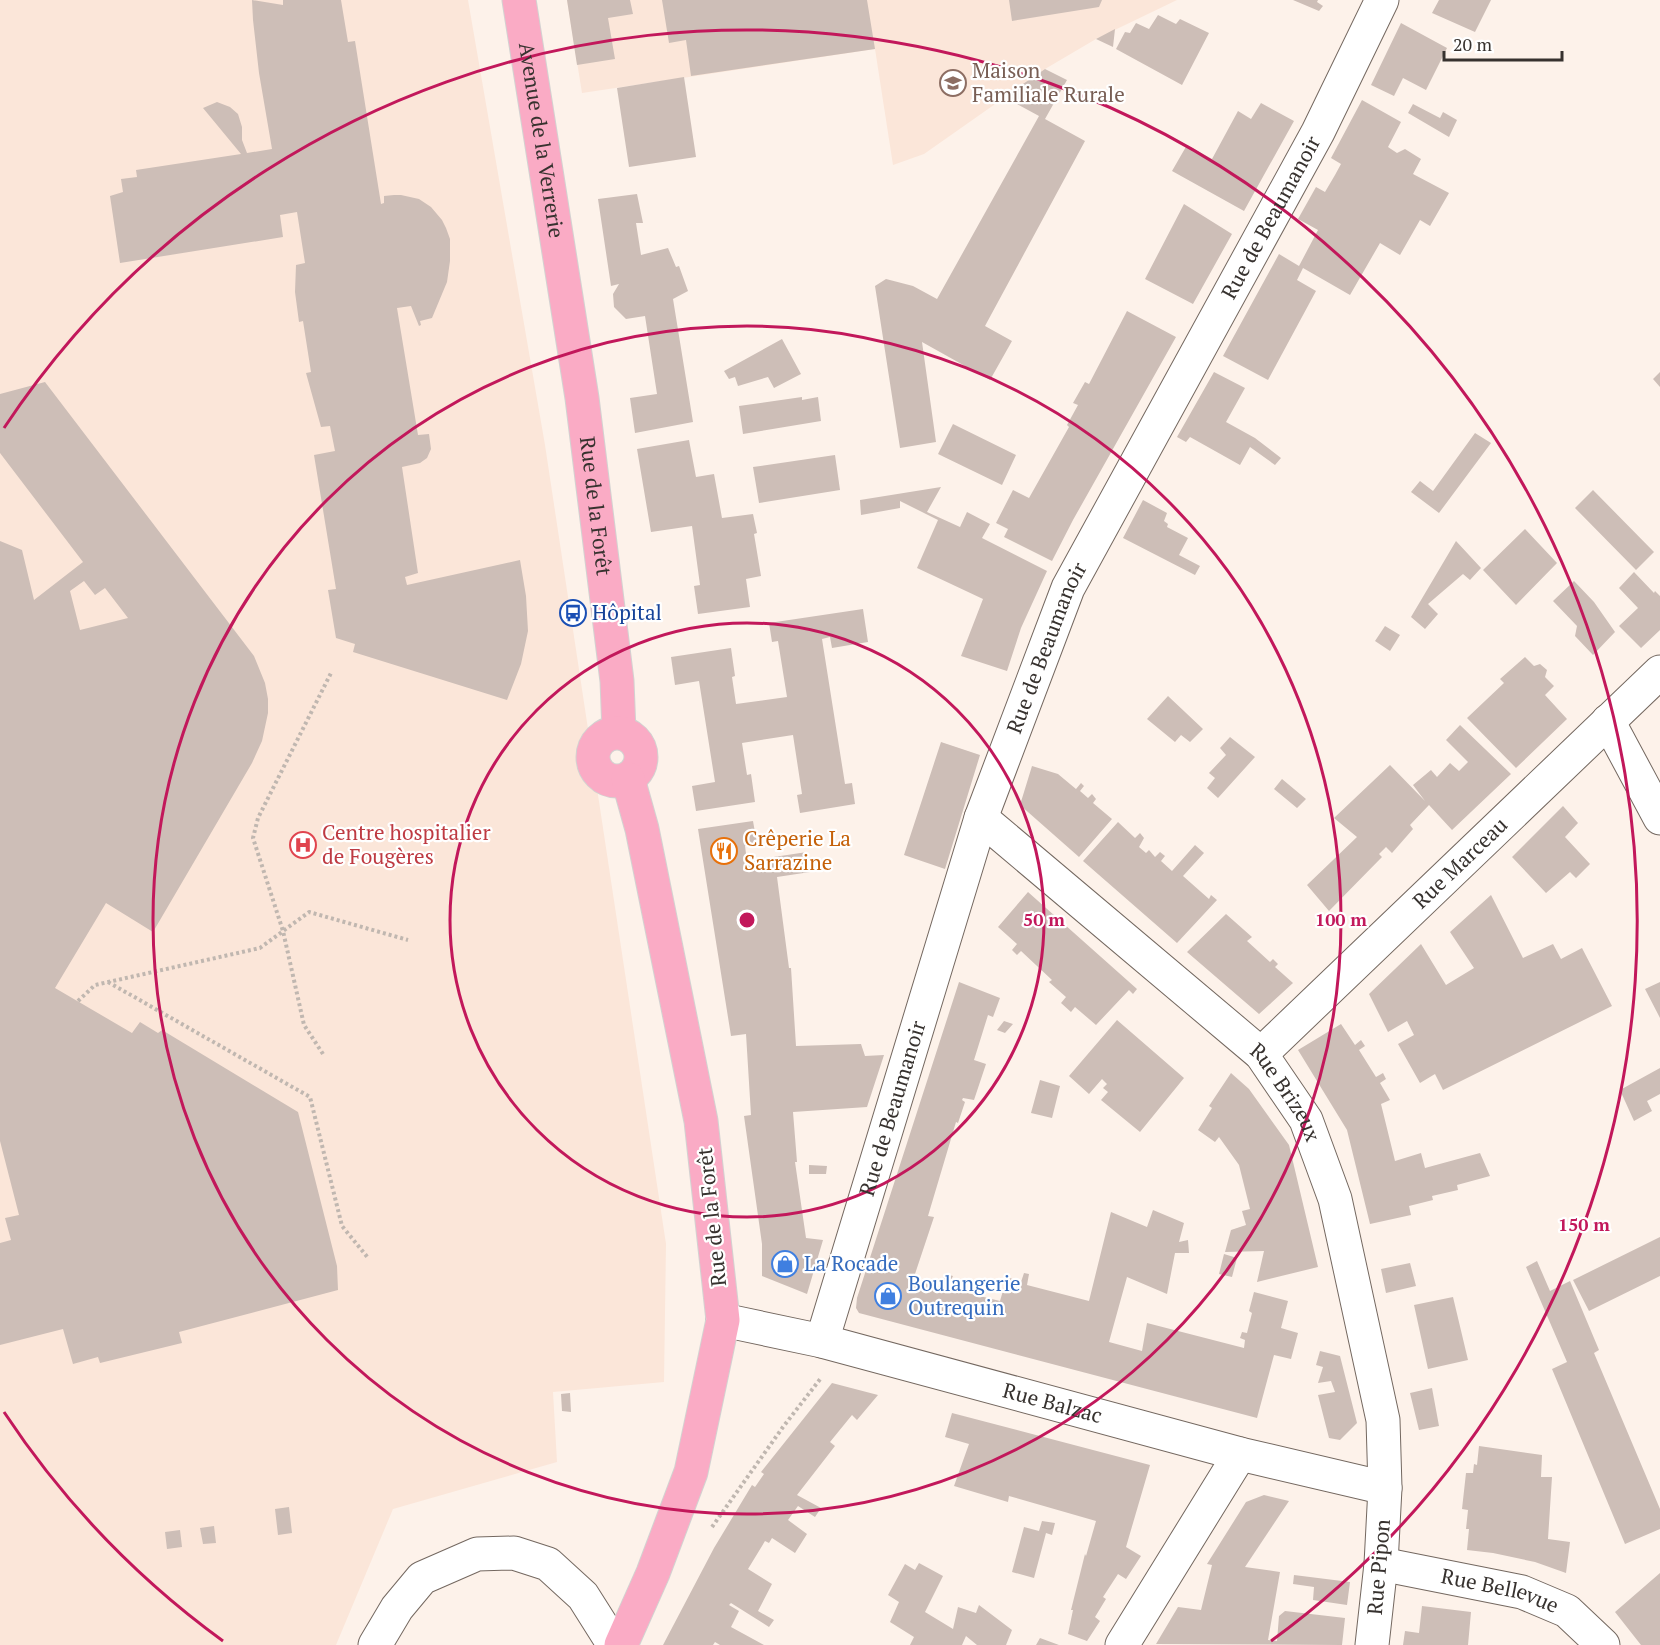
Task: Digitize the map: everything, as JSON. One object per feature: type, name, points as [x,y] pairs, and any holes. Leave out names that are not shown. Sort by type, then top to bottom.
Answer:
[{"type":"main road","name":"Avenue de la Verrerie","points":[[519,0],[564,281]]},
{"type":"main road","name":"Rue de la Forêt","points":[[564,281],[582,398],[617,681],[619,732],[630,735],[638,742],[642,752],[637,772],[628,779],[642,830],[701,1121],[723,1320],[692,1472],[653,1574],[621,1645]]},
{"type":"street","name":"Rue de Beaumanoir","points":[[833,1345],[981,818],[1068,588],[1318,132],[1382,0]]},
{"type":"street","name":"Rue Marceau","points":[[1261,1054],[1660,672]]},
{"type":"street","points":[[1608,721],[1660,818]]},
{"type":"street","name":"Rue Brizeux","points":[[981,818],[1261,1054],[1306,1120],[1335,1199],[1383,1420],[1384,1488]]},
{"type":"street","name":"Rue Balzac","points":[[723,1320],[833,1345],[1240,1454],[1384,1488]]},
{"type":"street","points":[[1122,1645],[1240,1454]]},
{"type":"street","name":"Rue Pipon","points":[[1372,1645],[1381,1564],[1384,1488]]},
{"type":"street","points":[[375,1645],[397,1608],[422,1578],[477,1554],[514,1553],[548,1564],[583,1596],[614,1645]]},
{"type":"street","name":"Rue Bellevue","points":[[1381,1564],[1522,1592],[1567,1611],[1603,1645]]},
{"type":"path","points":[[323,1054],[304,1025],[283,932],[253,838],[258,818],[331,673]]},
{"type":"path","points":[[78,1001],[95,985],[260,948],[309,912],[408,940]]},
{"type":"path","points":[[108,982],[310,1097],[342,1226],[369,1259]]},
{"type":"path","points":[[707,1535],[783,1427],[833,1345]]},
{"type":"shaded area","name":"Centre hospitalier de Fougères","points":[[0,0],[468,0],[545,445],[666,1244],[664,1382],[553,1392],[557,1462],[393,1509],[336,1645],[0,1645]]},
{"type":"shaded area","name":"Maison Familiale Rurale","points":[[567,0],[1177,0],[1096,39],[1045,69],[924,154],[893,165],[875,49],[582,93]]},
{"type":"building","points":[[252,0],[283,5],[283,0],[341,0],[348,42],[355,41],[381,204],[384,203],[384,196],[401,195],[419,199],[431,207],[446,228],[450,239],[447,282],[432,318],[420,321],[419,326],[411,306],[397,308],[418,435],[429,434],[431,449],[427,458],[420,463],[402,467],[418,573],[405,577],[407,585],[520,560],[526,596],[528,631],[521,664],[507,700],[353,652],[355,644],[336,638],[328,590],[336,589],[314,455],[335,451],[330,426],[321,427],[306,373],[311,372],[303,321],[299,322],[295,292],[296,265],[305,263],[297,212],[280,215],[283,237],[120,263],[110,196],[123,192],[121,179],[137,177],[136,170],[241,154],[203,108],[217,102],[230,107],[238,114],[242,127],[242,140],[247,153],[272,149],[259,73]]},
{"type":"building","points":[[567,0],[630,0],[633,14],[608,18],[615,59],[577,65]]},
{"type":"building","points":[[662,0],[867,0],[875,49],[691,76],[686,40],[669,43]]},
{"type":"building","points":[[1009,0],[1102,0],[1099,7],[1012,21]]},
{"type":"building","points":[[1293,0],[1318,0],[1317,2],[1323,6],[1319,11]]},
{"type":"building","points":[[1439,0],[1491,0],[1475,32],[1432,13]]},
{"type":"building","points":[[1158,15],[1176,24],[1180,19],[1209,33],[1182,85],[1116,49],[1125,32],[1130,33],[1136,23],[1149,29]]},
{"type":"building","points":[[1401,23],[1447,48],[1426,90],[1403,78],[1394,96],[1371,85]]},
{"type":"building","points":[[1115,29],[1113,47],[1096,39]]},
{"type":"building","points":[[1045,69],[1067,80],[1045,119],[1085,141],[985,326],[1012,341],[990,380],[922,342],[936,442],[900,448],[875,286],[886,279],[913,286],[937,299],[1039,116],[1004,97]]},
{"type":"building","points":[[684,77],[696,157],[629,167],[617,88]]},
{"type":"building","points":[[1362,100],[1401,122],[1388,147],[1397,153],[1405,149],[1421,159],[1413,174],[1449,193],[1430,226],[1420,220],[1400,255],[1380,243],[1350,295],[1303,268],[1297,280],[1316,291],[1268,380],[1223,356],[1279,254],[1299,266],[1318,230],[1298,219],[1316,187],[1325,192],[1341,164],[1331,158]]},
{"type":"building","points":[[1261,103],[1294,121],[1244,211],[1172,171],[1187,145],[1212,159],[1238,111],[1251,119]]},
{"type":"building","points":[[1413,104],[1440,118],[1443,112],[1457,120],[1449,137],[1408,113]]},
{"type":"building","points":[[637,194],[643,223],[636,223],[641,255],[668,248],[676,267],[679,266],[688,291],[673,299],[693,422],[635,433],[630,398],[657,394],[645,316],[626,319],[614,307],[613,294],[619,284],[611,286],[598,199]]},
{"type":"building","points":[[1184,204],[1232,234],[1193,304],[1145,279]]},
{"type":"building","points":[[1127,311],[1176,337],[1052,561],[1004,537],[1008,529],[996,523],[1013,490],[1029,498],[1069,427],[1067,425],[1078,405],[1073,403],[1085,382],[1089,384]]},
{"type":"building","points":[[782,339],[801,374],[774,388],[768,377],[738,386],[735,377],[729,379],[724,371]]},
{"type":"building","points":[[1214,372],[1245,388],[1226,422],[1255,438],[1281,458],[1275,465],[1250,447],[1240,465],[1190,437],[1186,442],[1177,437]]},
{"type":"building","points":[[1660,372],[1660,387],[1653,379]]},
{"type":"building","points":[[45,382],[254,656],[265,683],[268,699],[268,713],[262,741],[252,763],[153,932],[106,903],[55,988],[132,1033],[140,1022],[158,1033],[162,1030],[298,1112],[337,1266],[338,1290],[179,1332],[182,1343],[100,1363],[98,1357],[73,1364],[63,1329],[0,1345],[0,1243],[11,1240],[5,1218],[19,1215],[0,1141],[0,541],[22,550],[34,600],[83,562],[0,453],[0,394]],"holes":[[[84,581],[95,595],[105,588],[128,618],[80,630],[70,591]]]},
{"type":"building","points":[[802,397],[802,400],[818,397],[821,421],[743,434],[739,406]]},
{"type":"building","points":[[953,424],[1016,455],[1002,485],[938,454]]},
{"type":"building","points":[[1475,433],[1491,443],[1439,513],[1411,492],[1420,481],[1433,491]]},
{"type":"building","points":[[689,440],[696,477],[714,474],[722,518],[753,514],[761,576],[746,579],[750,607],[698,614],[694,586],[700,585],[692,526],[651,532],[637,449]]},
{"type":"building","points":[[835,455],[840,490],[759,503],[753,467]]},
{"type":"building","points":[[941,487],[927,512],[960,527],[967,512],[990,524],[982,538],[1047,571],[1021,628],[1007,671],[961,656],[983,599],[917,568],[938,520],[900,501],[900,508],[861,515],[860,500]]},
{"type":"building","points":[[1593,490],[1654,552],[1636,570],[1575,508]]},
{"type":"building","points":[[1143,500],[1167,513],[1164,521],[1168,524],[1167,527],[1188,538],[1179,555],[1200,566],[1195,575],[1123,538]]},
{"type":"building","points":[[1525,529],[1557,563],[1516,605],[1483,570]]},
{"type":"building","points":[[1456,541],[1481,568],[1470,580],[1463,574],[1428,604],[1438,614],[1425,629],[1411,617]]},
{"type":"building","points":[[1634,572],[1654,593],[1655,591],[1660,596],[1660,630],[1641,648],[1619,626],[1638,608],[1619,588]]},
{"type":"building","points":[[1574,581],[1594,602],[1615,632],[1593,655],[1575,636],[1577,626],[1553,601]]},
{"type":"building","points":[[863,609],[868,642],[832,648],[830,637],[822,639],[845,784],[852,783],[855,804],[800,813],[797,795],[802,794],[793,735],[742,743],[747,775],[751,774],[755,802],[696,811],[692,786],[715,782],[699,681],[675,685],[671,657],[731,648],[736,704],[787,697],[778,641],[772,642],[769,623]]},
{"type":"building","points":[[1385,626],[1400,635],[1390,651],[1375,641]]},
{"type":"building","points":[[1525,657],[1534,666],[1540,664],[1547,670],[1545,677],[1554,686],[1545,695],[1567,719],[1516,768],[1467,718],[1504,683],[1500,679]]},
{"type":"building","points":[[1168,696],[1203,729],[1190,742],[1181,735],[1175,742],[1147,719]]},
{"type":"building","points":[[1460,725],[1511,774],[1452,830],[1429,805],[1410,825],[1413,829],[1392,853],[1386,847],[1379,854],[1382,857],[1329,911],[1307,885],[1357,837],[1334,818],[1390,765],[1425,801],[1413,785],[1431,770],[1437,777],[1450,763],[1459,771],[1468,762],[1446,740]]},
{"type":"building","points":[[1230,737],[1255,757],[1218,798],[1207,788],[1215,778],[1209,773],[1226,755],[1220,748]]},
{"type":"building","points":[[941,742],[980,755],[945,869],[904,855]]},
{"type":"building","points":[[1032,766],[1058,774],[1076,789],[1081,783],[1084,786],[1080,791],[1088,798],[1092,794],[1096,799],[1093,803],[1112,819],[1079,857],[1020,805]]},
{"type":"building","points":[[1282,779],[1306,799],[1297,808],[1274,789]]},
{"type":"building","points":[[1563,806],[1578,823],[1565,837],[1590,864],[1576,878],[1570,872],[1546,893],[1512,857]]},
{"type":"building","points":[[753,821],[757,844],[745,846],[747,861],[807,852],[810,872],[777,877],[789,968],[791,968],[796,1046],[861,1044],[865,1056],[884,1055],[867,1107],[793,1112],[797,1162],[795,1162],[806,1238],[823,1240],[807,1294],[762,1276],[762,1244],[744,1116],[751,1115],[746,1034],[731,1036],[698,829]]},
{"type":"building","points":[[1118,822],[1135,838],[1140,833],[1144,838],[1139,847],[1146,853],[1149,850],[1155,857],[1160,852],[1165,856],[1161,861],[1172,871],[1195,845],[1204,853],[1183,876],[1209,899],[1211,895],[1217,900],[1177,943],[1083,861]]},
{"type":"building","points":[[1028,892],[1137,989],[1133,994],[1129,990],[1096,1025],[1075,1007],[1071,1012],[1061,1003],[1066,997],[1049,982],[1052,980],[1021,951],[1017,955],[1012,950],[1017,944],[998,927]]},
{"type":"building","points":[[1491,895],[1523,958],[1553,944],[1561,959],[1582,948],[1612,1006],[1443,1090],[1435,1074],[1420,1083],[1398,1044],[1414,1035],[1407,1021],[1388,1032],[1369,994],[1421,944],[1446,985],[1474,968],[1450,932]]},
{"type":"building","points":[[1226,914],[1252,937],[1247,941],[1270,962],[1273,959],[1278,964],[1275,967],[1293,983],[1259,1014],[1187,952]]},
{"type":"building","points":[[959,982],[1000,998],[993,1017],[988,1015],[974,1060],[986,1064],[974,1100],[963,1098],[962,1100],[965,1102],[958,1123],[956,1122],[928,1216],[934,1217],[913,1280],[940,1287],[945,1274],[953,1276],[947,1288],[1000,1301],[1007,1277],[1021,1282],[1024,1273],[1029,1274],[1027,1285],[1089,1301],[1111,1212],[1147,1227],[1153,1210],[1184,1223],[1179,1242],[1188,1240],[1189,1253],[1175,1253],[1167,1294],[1127,1277],[1109,1342],[1142,1351],[1147,1323],[1244,1348],[1245,1340],[1240,1338],[1242,1332],[1247,1333],[1254,1292],[1288,1301],[1281,1328],[1298,1333],[1291,1359],[1274,1355],[1257,1418],[859,1313],[856,1308],[857,1298]]},
{"type":"building","points":[[1660,982],[1660,1018],[1645,989]]},
{"type":"building","points":[[1117,1020],[1184,1078],[1140,1132],[1101,1100],[1108,1092],[1103,1088],[1107,1084],[1102,1079],[1089,1094],[1069,1076]]},
{"type":"building","points":[[1004,1021],[1013,1024],[1005,1033],[997,1030]]},
{"type":"building","points":[[1341,1024],[1355,1045],[1361,1040],[1365,1046],[1359,1050],[1376,1077],[1383,1073],[1386,1079],[1380,1083],[1390,1100],[1381,1104],[1395,1161],[1421,1153],[1425,1168],[1480,1153],[1490,1176],[1457,1185],[1458,1190],[1432,1196],[1433,1200],[1409,1206],[1411,1215],[1370,1224],[1347,1130],[1298,1050]]},
{"type":"building","points":[[1660,1068],[1660,1094],[1647,1101],[1652,1111],[1634,1121],[1620,1090]]},
{"type":"building","points":[[1231,1073],[1249,1089],[1289,1145],[1318,1267],[1257,1282],[1264,1251],[1225,1252],[1231,1230],[1246,1225],[1242,1211],[1250,1209],[1239,1165],[1219,1137],[1215,1142],[1198,1130],[1212,1108],[1209,1106]]},
{"type":"building","points":[[1040,1080],[1060,1086],[1052,1118],[1031,1113]]},
{"type":"building","points":[[809,1165],[827,1166],[826,1174],[809,1174]]},
{"type":"building","points":[[1660,1237],[1660,1276],[1589,1311],[1573,1280]]},
{"type":"building","points":[[1224,1254],[1237,1258],[1232,1277],[1219,1274]]},
{"type":"building","points":[[1537,1261],[1550,1291],[1570,1281],[1599,1350],[1594,1353],[1660,1509],[1660,1529],[1625,1544],[1552,1369],[1567,1362],[1526,1267]]},
{"type":"building","points":[[1410,1263],[1416,1286],[1386,1293],[1381,1269]]},
{"type":"building","points":[[1453,1297],[1468,1360],[1428,1369],[1414,1305]]},
{"type":"building","points":[[1320,1351],[1340,1356],[1357,1423],[1340,1440],[1329,1438],[1318,1395],[1335,1392],[1331,1381],[1318,1383],[1323,1367],[1316,1365]]},
{"type":"building","points":[[832,1383],[878,1395],[857,1420],[852,1415],[830,1442],[835,1446],[797,1495],[821,1508],[815,1517],[798,1506],[788,1520],[807,1534],[795,1553],[772,1538],[769,1543],[765,1541],[748,1569],[772,1584],[758,1611],[774,1620],[769,1627],[731,1603],[729,1605],[739,1611],[731,1627],[764,1645],[720,1645],[715,1642],[713,1645],[663,1645],[714,1548],[752,1485],[755,1487],[764,1474],[761,1472]]},
{"type":"building","points":[[1432,1388],[1439,1426],[1419,1430],[1410,1393]]},
{"type":"building","points":[[570,1393],[571,1412],[562,1411],[561,1394]]},
{"type":"building","points":[[952,1413],[1150,1465],[1126,1547],[1141,1556],[1126,1579],[1118,1574],[1103,1597],[1106,1599],[1095,1617],[1100,1621],[1087,1641],[1068,1634],[1073,1610],[1071,1610],[1096,1521],[1009,1496],[1008,1502],[954,1486],[969,1444],[945,1437]]},
{"type":"building","points":[[1479,1446],[1542,1455],[1541,1477],[1552,1477],[1548,1539],[1570,1542],[1566,1573],[1535,1562],[1467,1550],[1468,1510],[1462,1509],[1466,1473],[1473,1473],[1474,1464],[1477,1465]]},
{"type":"building","points":[[1264,1495],[1289,1501],[1245,1567],[1280,1572],[1268,1640],[1277,1641],[1279,1616],[1285,1611],[1345,1618],[1342,1645],[1156,1644],[1178,1607],[1201,1610],[1212,1565],[1207,1564],[1246,1502]]},
{"type":"building","points":[[289,1507],[292,1533],[278,1535],[275,1509]]},
{"type":"building","points":[[1042,1521],[1055,1523],[1052,1535],[1046,1533],[1034,1578],[1012,1572],[1024,1527],[1039,1531]]},
{"type":"building","points":[[214,1526],[216,1543],[203,1544],[200,1528]]},
{"type":"building","points":[[180,1530],[182,1547],[167,1549],[165,1532]]},
{"type":"building","points":[[919,1563],[943,1576],[925,1612],[953,1629],[958,1607],[976,1613],[979,1605],[1012,1630],[1006,1645],[977,1645],[966,1636],[962,1645],[910,1645],[914,1637],[890,1622],[899,1602],[888,1595],[905,1564],[915,1570]]},
{"type":"building","points":[[1660,1573],[1660,1645],[1641,1645],[1615,1612]]},
{"type":"building","points":[[1294,1575],[1350,1582],[1347,1605],[1313,1600],[1314,1587],[1293,1584]]},
{"type":"building","points":[[1422,1606],[1471,1612],[1468,1645],[1403,1645],[1405,1631],[1419,1633]]},
{"type":"building","points":[[1040,1638],[1059,1645],[1036,1645]]},
{"type":"place","name":"Maison Familiale Rurale","points":[[953,83]]},
{"type":"place","name":"Hôpital","points":[[573,613]]},
{"type":"place","name":"Centre hospitalier de Fougères","points":[[303,845]]},
{"type":"place","name":"Crêperie La Sarrazine","points":[[724,851]]},
{"type":"place","name":"La Rocade","points":[[785,1264]]},
{"type":"place","name":"Boulangerie Outrequin","points":[[888,1296]]}]
